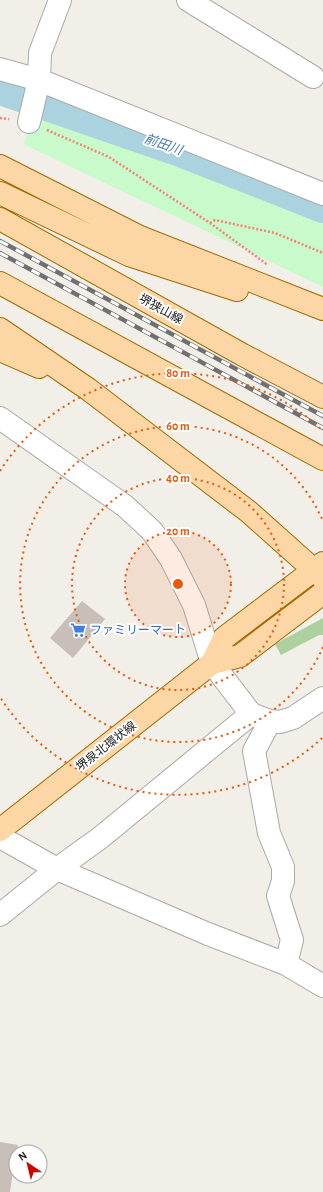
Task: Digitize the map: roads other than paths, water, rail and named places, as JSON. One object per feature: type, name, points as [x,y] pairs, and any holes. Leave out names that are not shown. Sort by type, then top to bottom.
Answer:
[{"type":"main road","points":[[0,166],[140,237],[323,309]]},
{"type":"main road","points":[[0,193],[129,255],[323,316]]},
{"type":"main road","name":"堺狭山線","points":[[0,219],[236,351],[323,397]]},
{"type":"main road","points":[[0,283],[323,459]]},
{"type":"main road","points":[[0,329],[88,389],[248,512],[320,570]]},
{"type":"main road","points":[[0,350],[88,389]]},
{"type":"main road","name":"堺泉北環状線","points":[[212,663],[224,638],[320,570]]},
{"type":"main road","name":"堺泉北環状線","points":[[0,830],[212,663],[240,656],[323,593]]},
{"type":"street","points":[[30,117],[39,80],[40,53],[60,0]]},
{"type":"street","points":[[188,0],[312,77]]},
{"type":"street","points":[[0,69],[39,80],[323,194]]},
{"type":"street","points":[[0,418],[124,506],[152,531],[171,559],[194,605],[212,663],[260,717],[280,722],[293,718],[323,698]]},
{"type":"street","points":[[0,915],[48,864],[100,838],[260,717]]},
{"type":"street","points":[[260,717],[254,751],[269,833],[283,867],[283,881],[278,896],[292,940],[286,964]]},
{"type":"street","points":[[0,837],[48,864],[208,934],[286,964],[323,986]]},
{"type":"waterway","name":"前田川","points":[[0,89],[183,152],[323,207]]},
{"type":"railway","points":[[0,241],[323,416]]},
{"type":"railway","points":[[0,253],[323,428]]},
{"type":"place","name":"ファミリーマート","points":[[78,630]]}]
